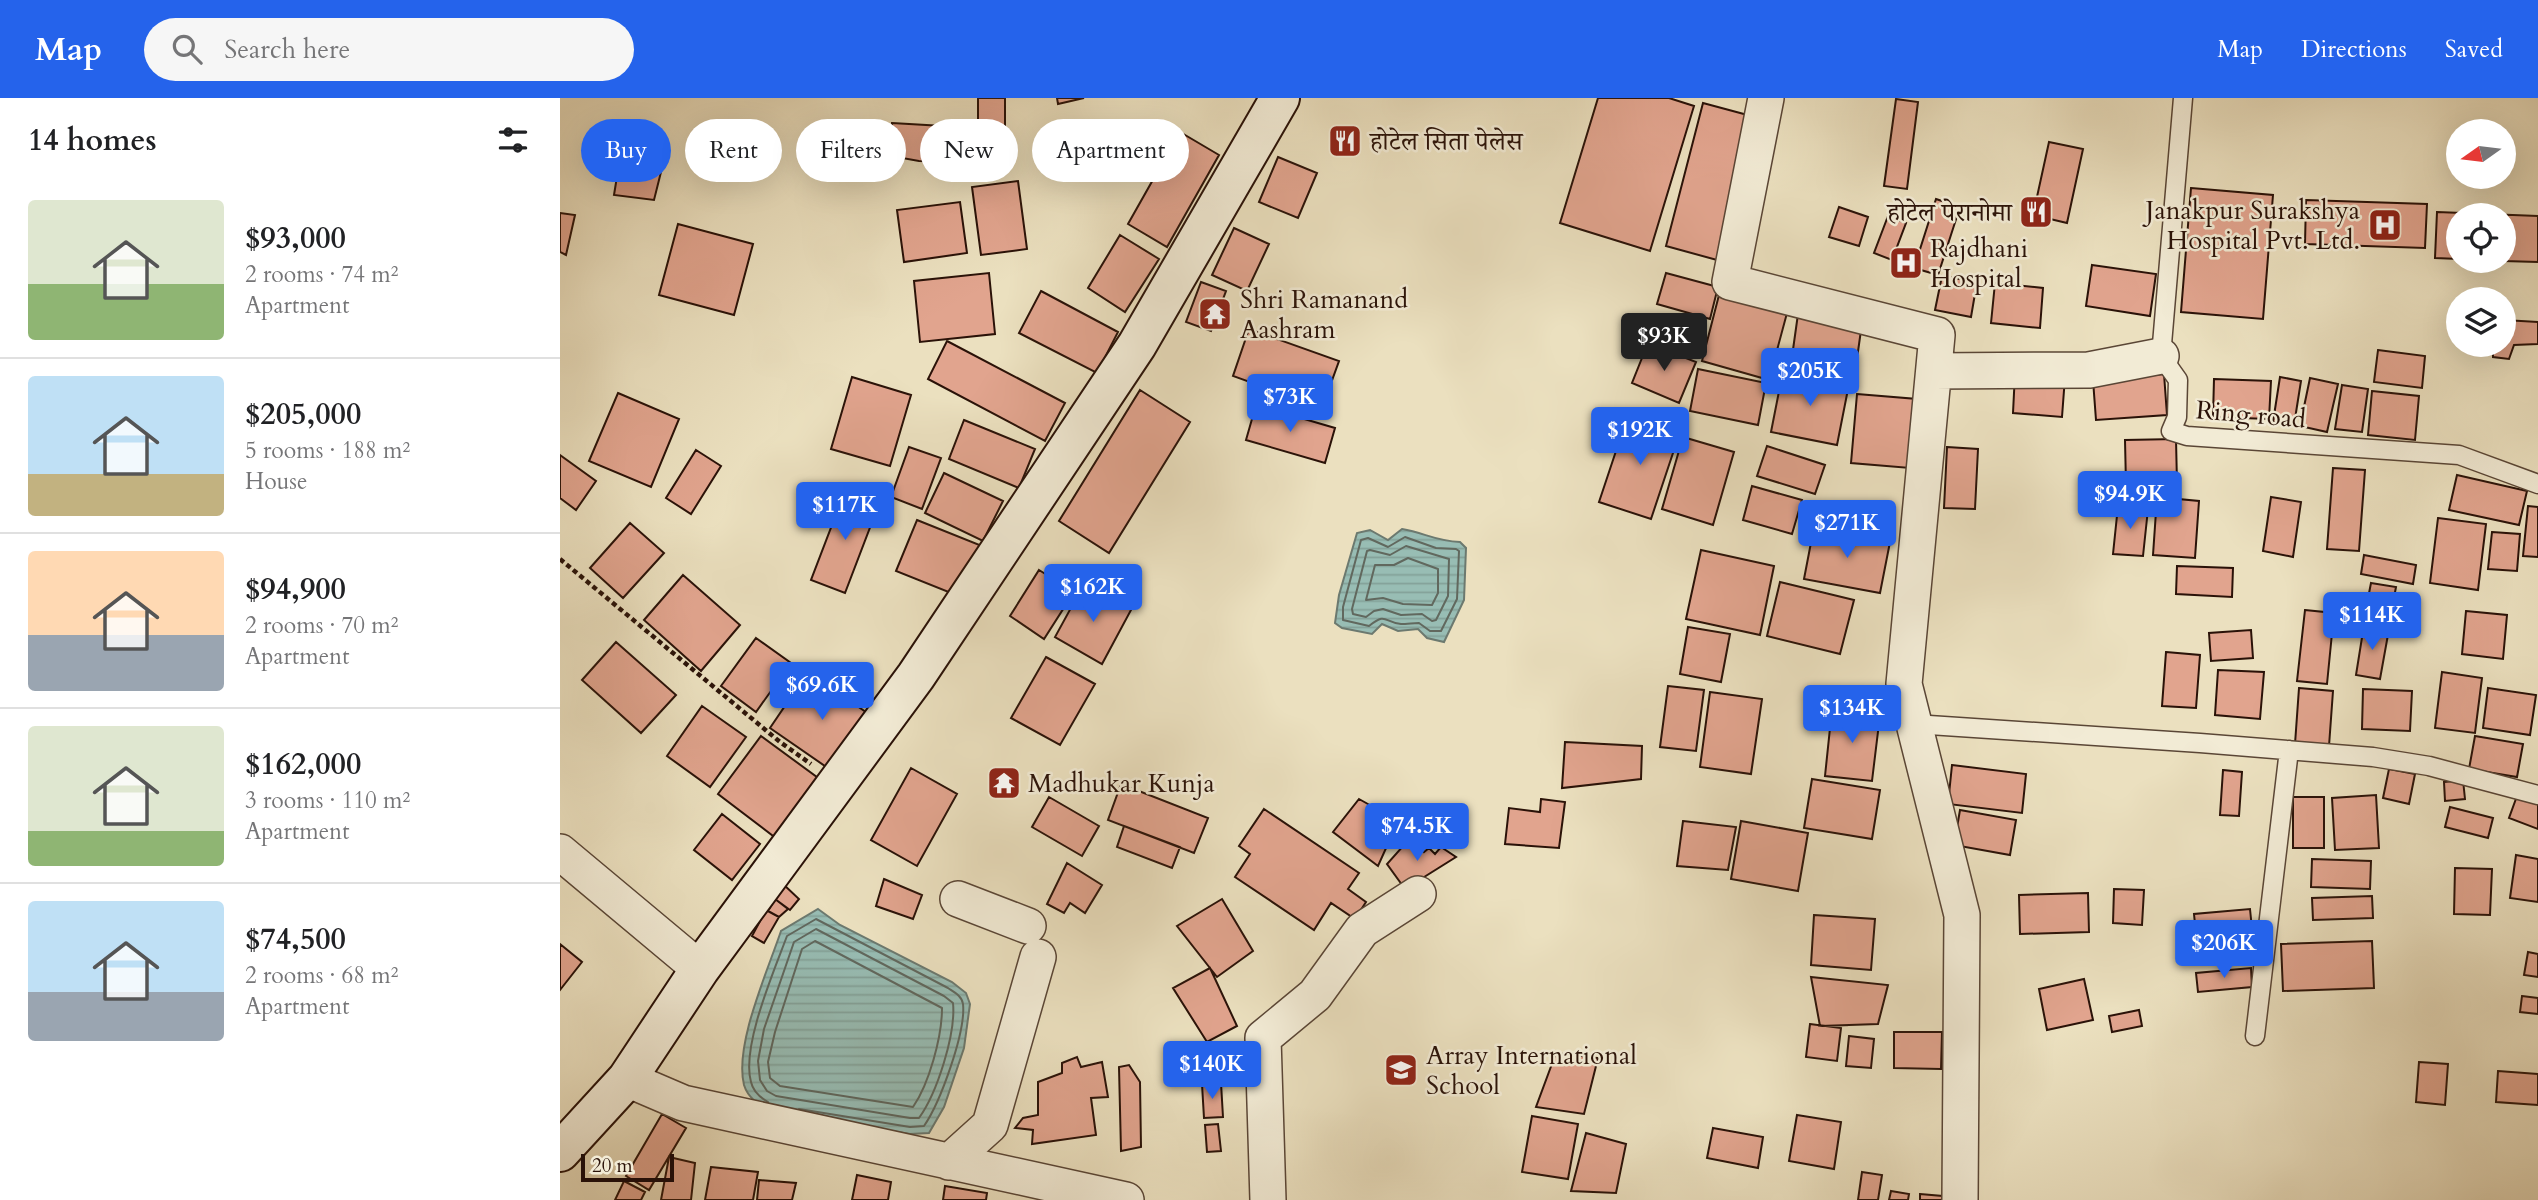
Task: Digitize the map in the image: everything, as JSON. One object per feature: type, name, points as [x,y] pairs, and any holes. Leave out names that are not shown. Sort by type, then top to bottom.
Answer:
[{"type":"main road","points":[[560,1152],[627,1079],[700,969],[916,676],[1137,345],[1280,98]]},
{"type":"street","points":[[1766,98],[1730,282],[1937,335],[1904,684],[1962,915],[1960,1200]]},
{"type":"street","points":[[1934,371],[2089,370],[2161,356]]},
{"type":"street","points":[[560,852],[700,969]]},
{"type":"street","points":[[1268,1200],[1263,1038],[1315,995],[1362,930],[1418,894]]},
{"type":"street","points":[[949,1162],[990,1125],[1033,941],[958,899]]},
{"type":"street","points":[[627,1079],[683,1102],[1126,1200]]},
{"type":"lane","points":[[2161,356],[2183,98]]},
{"type":"lane","name":"Ring road","points":[[2161,356],[2178,380],[2177,417],[2171,431],[2187,436],[2459,455],[2538,484]]},
{"type":"lane","points":[[1914,724],[2373,757],[2429,766],[2538,795]]},
{"type":"lane","points":[[2255,1036],[2289,750]]},
{"type":"path","points":[[560,559],[770,734],[838,782]]},
{"type":"water","points":[[1402,529],[1460,542],[1466,548],[1464,600],[1444,642],[1427,638],[1418,629],[1398,631],[1382,624],[1372,634],[1342,628],[1335,623],[1339,595],[1357,533],[1370,530],[1388,540]]},
{"type":"water","points":[[818,909],[840,925],[952,982],[966,993],[970,1004],[964,1048],[944,1107],[929,1133],[910,1134],[770,1111],[754,1101],[746,1090],[742,1068],[748,1029],[781,931]]},
{"type":"building","points":[[978,98],[1005,98],[1005,119],[978,119]]},
{"type":"building","points":[[1057,98],[1084,98],[1058,104]]},
{"type":"building","points":[[1598,98],[1669,98],[1694,106],[1650,251],[1560,223]]},
{"type":"building","points":[[1896,99],[1918,102],[1907,189],[1884,186]]},
{"type":"building","points":[[1703,103],[1755,117],[1717,260],[1666,246]]},
{"type":"building","points":[[906,124],[920,125],[919,161],[906,159]]},
{"type":"building","points":[[1189,137],[1219,155],[1167,247],[1128,224],[1152,182],[1189,182]]},
{"type":"building","points":[[2049,142],[2083,149],[2067,223],[2033,215]]},
{"type":"building","points":[[1278,157],[1317,173],[1298,218],[1259,202]]},
{"type":"building","points":[[1018,181],[1027,249],[981,255],[972,187]]},
{"type":"building","points":[[616,182],[658,182],[654,200],[614,195]]},
{"type":"building","points":[[2191,188],[2273,195],[2263,319],[2181,312]]},
{"type":"building","points":[[1936,199],[1960,207],[1938,275],[1914,268]]},
{"type":"building","points":[[2306,200],[2427,204],[2425,248],[2305,244]]},
{"type":"building","points":[[960,202],[967,253],[904,262],[897,210]]},
{"type":"building","points":[[1839,207],[1868,217],[1859,246],[1829,237]]},
{"type":"building","points":[[2437,212],[2446,212],[2446,258],[2435,258]]},
{"type":"building","points":[[560,213],[575,215],[566,255],[560,252]]},
{"type":"building","points":[[2516,215],[2538,216],[2538,262],[2516,261]]},
{"type":"building","points":[[1888,216],[1906,223],[1892,260],[1874,253]]},
{"type":"building","points":[[678,224],[753,244],[734,315],[659,295]]},
{"type":"building","points":[[1234,228],[1269,244],[1247,291],[1212,275]]},
{"type":"building","points":[[1120,235],[1159,259],[1125,312],[1088,288]]},
{"type":"building","points":[[2092,265],[2156,274],[2150,316],[2086,306]]},
{"type":"building","points":[[989,273],[995,334],[920,342],[914,281]]},
{"type":"building","points":[[1666,273],[1718,287],[1710,319],[1657,304]]},
{"type":"building","points":[[1942,276],[1977,282],[1971,317],[1935,310]]},
{"type":"building","points":[[1201,282],[1226,291],[1211,331],[1186,322]]},
{"type":"building","points":[[1995,283],[2043,288],[2040,328],[1991,323]]},
{"type":"building","points":[[1041,291],[1118,332],[1097,373],[1019,333]]},
{"type":"building","points":[[1719,295],[1787,313],[1769,380],[1702,361]]},
{"type":"building","points":[[1798,314],[1862,323],[1854,380],[1790,371]]},
{"type":"building","points":[[2516,321],[2538,322],[2538,344],[2516,345]]},
{"type":"building","points":[[1249,329],[1339,361],[1322,408],[1233,376]]},
{"type":"building","points":[[947,341],[1065,403],[1045,441],[928,379]]},
{"type":"building","points":[[1648,343],[1696,362],[1679,403],[1632,383]]},
{"type":"building","points":[[2378,350],[2425,356],[2422,388],[2374,382]]},
{"type":"building","points":[[1698,369],[1766,383],[1758,425],[1690,411]]},
{"type":"building","points":[[1783,371],[1849,384],[1837,445],[1771,432]]},
{"type":"building","points":[[2015,373],[2065,377],[2062,417],[2013,413]]},
{"type":"building","points":[[2164,374],[2167,415],[2096,420],[2093,380]]},
{"type":"building","points":[[852,377],[911,395],[890,466],[831,449]]},
{"type":"building","points":[[2280,377],[2301,381],[2294,425],[2273,422]]},
{"type":"building","points":[[2310,378],[2338,384],[2327,432],[2300,426]]},
{"type":"building","points":[[2214,379],[2271,381],[2269,419],[2213,417]]},
{"type":"building","points":[[2342,385],[2368,389],[2362,432],[2335,429]]},
{"type":"building","points":[[1140,390],[1190,422],[1109,553],[1059,521]]},
{"type":"building","points":[[2372,391],[2419,396],[2415,440],[2368,435]]},
{"type":"building","points":[[618,393],[679,419],[651,487],[589,461]]},
{"type":"building","points":[[1857,394],[1917,399],[1910,468],[1851,463]]},
{"type":"building","points":[[1256,405],[1335,428],[1325,463],[1246,440]]},
{"type":"building","points":[[1628,415],[1680,432],[1651,519],[1599,502]]},
{"type":"building","points":[[964,420],[1035,449],[1019,488],[949,459]]},
{"type":"building","points":[[1683,437],[1734,452],[1713,525],[1662,509]]},
{"type":"building","points":[[2176,439],[2177,484],[2126,485],[2125,440]]},
{"type":"building","points":[[1767,446],[1825,465],[1815,494],[1757,476]]},
{"type":"building","points":[[909,447],[941,458],[922,509],[891,497]]},
{"type":"building","points":[[1947,447],[1978,449],[1975,509],[1944,508]]},
{"type":"building","points":[[696,450],[721,466],[691,514],[666,498]]},
{"type":"building","points":[[560,455],[596,481],[576,510],[560,498]]},
{"type":"building","points":[[2333,468],[2365,470],[2359,551],[2327,549]]},
{"type":"building","points":[[944,473],[1003,501],[983,541],[925,513]]},
{"type":"building","points":[[2457,475],[2527,491],[2519,525],[2449,510]]},
{"type":"building","points":[[1752,486],[1802,500],[1792,534],[1743,520]]},
{"type":"building","points":[[845,491],[879,504],[845,593],[811,580]]},
{"type":"building","points":[[2157,497],[2199,501],[2195,558],[2153,555]]},
{"type":"building","points":[[2271,497],[2301,502],[2293,557],[2263,551]]},
{"type":"building","points":[[2118,506],[2148,509],[2143,556],[2113,554]]},
{"type":"building","points":[[2528,506],[2538,507],[2538,557],[2523,556]]},
{"type":"building","points":[[2438,518],[2486,524],[2478,590],[2430,583]]},
{"type":"building","points":[[917,520],[982,546],[961,597],[896,571]]},
{"type":"building","points":[[630,523],[664,553],[623,598],[590,568]]},
{"type":"building","points":[[1814,527],[1890,542],[1880,593],[1804,579]]},
{"type":"building","points":[[2492,532],[2520,534],[2517,571],[2488,569]]},
{"type":"building","points":[[1701,550],[1774,566],[1760,635],[1686,619]]},
{"type":"building","points":[[2364,555],[2416,565],[2413,584],[2361,574]]},
{"type":"building","points":[[2177,566],[2233,568],[2232,597],[2176,594]]},
{"type":"building","points":[[1039,570],[1074,592],[1044,639],[1010,616]]},
{"type":"building","points":[[683,575],[740,625],[701,671],[644,620]]},
{"type":"building","points":[[1780,582],[1854,600],[1840,654],[1767,636]]},
{"type":"building","points":[[2371,583],[2396,587],[2389,624],[2364,619]]},
{"type":"building","points":[[1084,584],[1131,610],[1102,664],[1055,637]]},
{"type":"building","points":[[2305,610],[2334,613],[2327,684],[2297,681]]},
{"type":"building","points":[[2466,611],[2507,615],[2503,659],[2462,654]]},
{"type":"building","points":[[2364,625],[2389,629],[2380,679],[2356,675]]},
{"type":"building","points":[[1688,627],[1730,634],[1721,682],[1680,674]]},
{"type":"building","points":[[2251,630],[2253,658],[2211,661],[2209,633]]},
{"type":"building","points":[[756,638],[791,663],[756,712],[721,686]]},
{"type":"building","points":[[616,642],[676,695],[641,733],[582,680]]},
{"type":"building","points":[[2166,652],[2200,655],[2196,708],[2162,706]]},
{"type":"building","points":[[1046,657],[1095,684],[1060,745],[1011,718]]},
{"type":"building","points":[[2218,670],[2264,672],[2260,719],[2215,715]]},
{"type":"building","points":[[808,672],[873,717],[835,773],[770,728]]},
{"type":"building","points":[[2442,672],[2482,678],[2475,733],[2435,728]]},
{"type":"building","points":[[1668,686],[1704,690],[1696,751],[1660,747]]},
{"type":"building","points":[[2299,688],[2333,691],[2329,746],[2295,744]]},
{"type":"building","points":[[2488,688],[2536,695],[2530,735],[2483,728]]},
{"type":"building","points":[[2363,689],[2412,691],[2410,731],[2362,729]]},
{"type":"building","points":[[1710,692],[1762,699],[1751,774],[1700,767]]},
{"type":"building","points":[[702,706],[746,737],[710,787],[667,756]]},
{"type":"building","points":[[1832,709],[1880,715],[1872,781],[1825,776]]},
{"type":"building","points":[[761,736],[825,783],[781,842],[718,794]]},
{"type":"building","points":[[2475,736],[2523,744],[2517,777],[2469,769]]},
{"type":"building","points":[[1565,742],[1642,746],[1641,779],[1562,788]]},
{"type":"building","points":[[1952,765],[2026,774],[2022,813],[1948,804]]},
{"type":"building","points":[[911,768],[957,794],[917,866],[871,840]]},
{"type":"building","points":[[2389,769],[2415,774],[2409,804],[2383,798]]},
{"type":"building","points":[[2223,770],[2242,772],[2239,816],[2220,815]]},
{"type":"building","points":[[1812,779],[1880,790],[1872,839],[1804,828]]},
{"type":"building","points":[[2463,780],[2465,799],[2445,801],[2444,782]]},
{"type":"building","points":[[1121,784],[1208,818],[1194,853],[1108,820]]},
{"type":"building","points":[[2376,795],[2379,848],[2335,850],[2332,798]]},
{"type":"building","points":[[2517,796],[2538,804],[2538,829],[2509,818]]},
{"type":"building","points":[[1049,797],[1099,826],[1082,856],[1032,827]]},
{"type":"building","points":[[2293,797],[2324,797],[2324,848],[2293,848]]},
{"type":"building","points":[[1359,799],[1391,817],[1377,838],[1387,846],[1378,866],[1333,832]]},
{"type":"building","points":[[1541,799],[1565,802],[1559,848],[1505,844],[1509,808],[1540,812]]},
{"type":"building","points":[[2450,807],[2493,818],[2488,838],[2445,827]]},
{"type":"building","points":[[1264,809],[1359,873],[1348,889],[1366,902],[1355,919],[1331,903],[1314,930],[1235,877],[1250,854],[1239,846]]},
{"type":"building","points":[[1960,810],[2016,820],[2010,855],[1954,845]]},
{"type":"building","points":[[722,814],[760,844],[732,880],[694,850]]},
{"type":"building","points":[[1683,821],[1736,827],[1728,870],[1677,866]]},
{"type":"building","points":[[1741,821],[1808,833],[1798,891],[1731,879]]},
{"type":"building","points":[[1124,826],[1180,847],[1172,868],[1117,847]]},
{"type":"building","points":[[1412,836],[1424,852],[1429,848],[1435,854],[1441,847],[1456,857],[1405,889],[1387,864]]},
{"type":"building","points":[[2516,855],[2538,859],[2538,902],[2510,898]]},
{"type":"building","points":[[2312,859],[2371,861],[2370,889],[2311,887]]},
{"type":"building","points":[[1067,863],[1102,885],[1085,913],[1070,903],[1064,913],[1047,904]]},
{"type":"building","points":[[2455,868],[2492,869],[2490,915],[2454,914]]},
{"type":"building","points":[[884,879],[922,895],[913,919],[876,906]]},
{"type":"building","points":[[783,884],[799,899],[790,910],[775,899]]},
{"type":"building","points":[[2114,889],[2144,890],[2142,925],[2113,923]]},
{"type":"building","points":[[2088,893],[2089,932],[2020,934],[2019,895]]},
{"type":"building","points":[[2372,896],[2373,918],[2313,920],[2312,898]]},
{"type":"building","points":[[775,899],[788,909],[779,917],[768,911]]},
{"type":"building","points":[[1222,899],[1253,951],[1217,977],[1177,926]]},
{"type":"building","points":[[2250,909],[2254,949],[2198,954],[2194,914]]},
{"type":"building","points":[[766,910],[779,917],[764,943],[752,936]]},
{"type":"building","points":[[1814,915],[1875,919],[1871,970],[1811,965]]},
{"type":"building","points":[[2372,941],[2374,988],[2283,991],[2281,944]]},
{"type":"building","points":[[560,944],[582,962],[560,990]]},
{"type":"building","points":[[2528,952],[2538,954],[2538,977],[2524,975]]},
{"type":"building","points":[[1210,968],[1237,1026],[1207,1042],[1173,988]]},
{"type":"building","points":[[2251,968],[2252,987],[2198,992],[2196,973]]},
{"type":"building","points":[[1811,977],[1888,985],[1878,1024],[1820,1026]]},
{"type":"building","points":[[2084,979],[2093,1020],[2047,1030],[2039,989]]},
{"type":"building","points":[[2522,996],[2538,998],[2538,1014],[2520,1012]]},
{"type":"building","points":[[2139,1010],[2142,1026],[2112,1032],[2109,1016]]},
{"type":"building","points":[[1810,1024],[1841,1028],[1837,1061],[1806,1057]]},
{"type":"building","points":[[1894,1032],[1942,1032],[1941,1069],[1894,1068]]},
{"type":"building","points":[[1849,1036],[1874,1039],[1871,1068],[1846,1066]]},
{"type":"building","points":[[1556,1053],[1598,1058],[1584,1114],[1536,1107]]},
{"type":"building","points":[[1077,1057],[1081,1067],[1102,1062],[1108,1097],[1091,1098],[1096,1135],[1032,1144],[1033,1130],[1015,1128],[1023,1118],[1038,1115],[1038,1082],[1062,1073],[1062,1063]]},
{"type":"building","points":[[2419,1062],[2448,1064],[2445,1105],[2416,1102]]},
{"type":"building","points":[[1129,1065],[1140,1082],[1141,1147],[1121,1151],[1119,1067]]},
{"type":"building","points":[[2498,1071],[2538,1074],[2538,1105],[2496,1102]]},
{"type":"building","points":[[1221,1083],[1223,1117],[1204,1118],[1202,1084]]},
{"type":"building","points":[[662,1114],[686,1128],[649,1190],[626,1176]]},
{"type":"building","points":[[1797,1115],[1841,1122],[1834,1169],[1789,1161]]},
{"type":"building","points":[[1532,1116],[1578,1124],[1568,1179],[1522,1172]]},
{"type":"building","points":[[1218,1124],[1221,1151],[1207,1152],[1205,1125]]},
{"type":"building","points":[[1713,1128],[1763,1137],[1758,1168],[1707,1158]]},
{"type":"building","points":[[1586,1133],[1626,1144],[1616,1193],[1571,1191]]},
{"type":"building","points":[[669,1157],[695,1163],[691,1200],[661,1200]]},
{"type":"building","points":[[711,1167],[758,1172],[753,1200],[705,1200]]},
{"type":"building","points":[[1862,1172],[1882,1175],[1878,1200],[1858,1200]]},
{"type":"building","points":[[857,1175],[891,1182],[888,1200],[852,1200]]},
{"type":"building","points":[[759,1180],[796,1183],[792,1200],[757,1200]]},
{"type":"building","points":[[624,1181],[645,1192],[641,1200],[615,1200]]},
{"type":"building","points":[[945,1186],[987,1193],[986,1200],[943,1200]]},
{"type":"building","points":[[1891,1191],[1909,1194],[1908,1200],[1889,1200]]},
{"type":"building","points":[[1920,1194],[1954,1197],[1954,1200],[1920,1200]]},
{"type":"place","name":"होटेल सिता पेलेस","points":[[1345,141]]},
{"type":"place","name":"होटेल पेरानोमा","points":[[2036,212]]},
{"type":"place","name":"Janakpur Surakshya Hospital Pvt. Ltd.","points":[[2385,225]]},
{"type":"place","name":"Rajdhani Hospital","points":[[1906,263]]},
{"type":"place","name":"Shri Ramanand Aashram","points":[[1215,314]]},
{"type":"place","name":"Madhukar Kunja","points":[[1004,783]]},
{"type":"place","name":"Array International School","points":[[1401,1070]]}]
